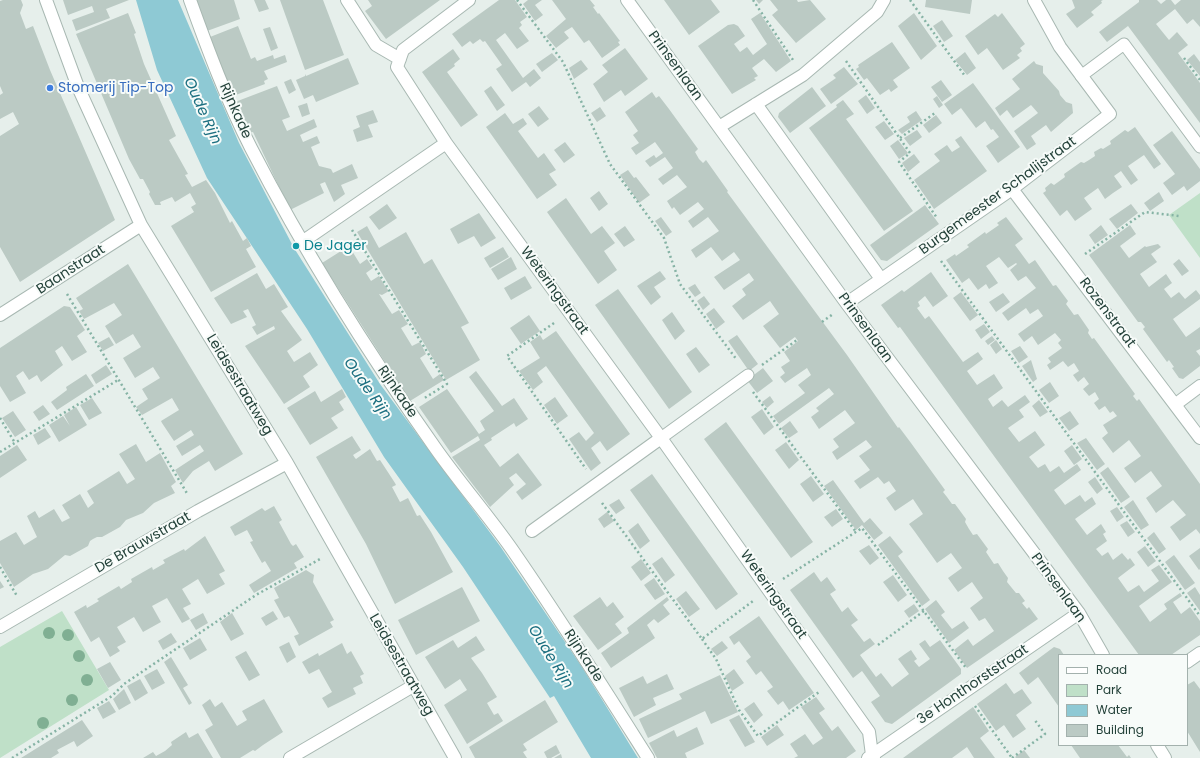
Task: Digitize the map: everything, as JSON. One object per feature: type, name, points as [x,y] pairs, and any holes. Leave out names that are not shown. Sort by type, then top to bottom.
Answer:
[{"type":"street","name":"Leidsestraatweg","points":[[46,0],[78,87],[141,224],[286,463],[455,758]]},
{"type":"street","name":"Rijnkade","points":[[190,0],[208,49],[250,146],[302,242],[366,347],[437,450],[511,547],[583,655],[648,758]]},
{"type":"street","points":[[347,0],[376,45],[400,59],[403,50],[469,0]]},
{"type":"street","name":"Prinsenlaan","points":[[627,0],[847,303],[1079,614],[1102,654]]},
{"type":"street","points":[[720,127],[803,75],[877,12],[884,0]]},
{"type":"street","name":"Burgemeester Schalijstraat","points":[[847,303],[1012,189],[1110,114],[1060,47],[1034,0]]},
{"type":"street","name":"Weteringstraat","points":[[400,59],[397,67],[446,143],[661,438],[869,732],[871,757]]},
{"type":"street","points":[[756,104],[881,279]]},
{"type":"street","points":[[302,242],[446,143]]},
{"type":"street","name":"Rozenstraat","points":[[1012,189],[1176,404],[1200,438]]},
{"type":"street","name":"Baanstraat","points":[[0,315],[141,224]]},
{"type":"street","points":[[1176,404],[1200,386]]},
{"type":"street","points":[[532,531],[661,438]]},
{"type":"street","name":"De Brauwstraat","points":[[0,627],[198,511],[286,463]]},
{"type":"street","name":"3e Honthorststraat","points":[[871,757],[964,691],[1079,614]]},
{"type":"street","points":[[1188,661],[1200,653]]},
{"type":"street","points":[[290,758],[413,686]]},
{"type":"street","points":[[1158,746],[1165,758]]},
{"type":"lane","points":[[1081,76],[1124,44],[1200,147]]},
{"type":"lane","points":[[661,438],[746,377]]},
{"type":"path","points":[[517,0],[563,62],[610,164],[664,238],[680,284],[856,532]]},
{"type":"path","points":[[753,0],[803,75]]},
{"type":"path","points":[[910,0],[965,76]]},
{"type":"path","points":[[836,46],[910,153],[898,162],[947,233]]},
{"type":"path","points":[[1184,58],[1200,80]]},
{"type":"path","points":[[900,138],[935,113]]},
{"type":"path","points":[[1070,265],[1145,212],[1179,216]]},
{"type":"path","points":[[342,214],[447,384],[408,408]]},
{"type":"path","points":[[930,245],[1200,616]]},
{"type":"path","points":[[58,278],[198,511]]},
{"type":"path","points":[[570,312],[507,356],[597,484]]},
{"type":"path","points":[[746,377],[797,340]]},
{"type":"path","points":[[0,452],[118,380]]},
{"type":"path","points":[[0,418],[16,443]]},
{"type":"path","points":[[12,758],[112,696],[124,684],[256,595],[336,550]]},
{"type":"path","points":[[0,567],[27,611]]},
{"type":"path","points":[[878,646],[924,611]]},
{"type":"path","points":[[702,639],[716,659],[739,710],[758,736],[834,682]]},
{"type":"path","points":[[964,691],[1012,758],[1045,734],[1034,719]]},
{"type":"green space","points":[[1200,193],[1200,258],[1169,215]]},
{"type":"green space","points":[[62,611],[109,690],[0,758],[0,647]]},
{"type":"water","name":"Oude Rijn","points":[[136,0],[178,0],[239,143],[294,248],[380,384],[500,546],[582,667],[638,758],[591,758],[554,696],[550,698],[463,567],[384,457],[307,329],[207,178],[157,70]]},
{"type":"building","points":[[21,0],[23,5],[20,13],[26,29],[33,26],[50,70],[115,220],[20,282],[0,247],[0,136],[19,124],[13,112],[0,119],[0,95],[3,93],[0,86],[0,1]]},
{"type":"building","points":[[63,0],[129,0],[106,9],[110,18],[76,31],[72,20],[94,12],[92,6],[68,15]]},
{"type":"building","points":[[196,0],[234,0],[240,19],[207,31]]},
{"type":"building","points":[[254,0],[265,0],[269,9],[259,12]]},
{"type":"building","points":[[280,0],[323,0],[344,55],[305,70]]},
{"type":"building","points":[[368,0],[440,0],[386,39],[365,11],[372,6]]},
{"type":"building","points":[[499,0],[515,0],[527,17],[520,22],[522,25],[519,28],[529,41],[517,49],[505,33],[496,40],[523,78],[534,69],[541,78],[530,87],[526,82],[512,92],[496,69],[502,65],[485,41],[483,42],[480,39],[473,44],[470,41],[462,47],[452,34]]},
{"type":"building","points":[[528,0],[542,0],[535,5],[543,15],[535,21],[523,4]]},
{"type":"building","points":[[552,0],[590,0],[595,6],[593,7],[598,14],[599,13],[620,41],[618,42],[620,45],[602,58],[589,40],[584,43],[572,27],[564,32],[569,38],[556,48],[546,36],[566,19]]},
{"type":"building","points":[[664,0],[711,0],[720,12],[689,35]]},
{"type":"building","points":[[756,0],[763,0],[759,4]]},
{"type":"building","points":[[770,0],[797,0],[798,2],[810,0],[826,19],[796,43],[772,15],[778,10]]},
{"type":"building","points":[[926,0],[972,0],[970,14],[925,7]]},
{"type":"building","points":[[1072,0],[1103,0],[1101,1],[1102,3],[1091,12],[1094,15],[1077,28],[1066,14],[1075,8]]},
{"type":"building","points":[[1139,0],[1157,0],[1161,4],[1166,0],[1171,0],[1175,5],[1181,0],[1200,0],[1200,27],[1193,19],[1187,24],[1175,9],[1156,24],[1169,40],[1177,32],[1188,45],[1178,53],[1200,83],[1200,123],[1128,26],[1107,42],[1099,32],[1139,2]]},
{"type":"building","points":[[128,13],[136,33],[134,34],[144,64],[176,136],[169,140],[188,174],[185,175],[192,187],[206,180],[215,193],[230,223],[232,221],[243,241],[247,238],[251,246],[246,249],[256,267],[211,292],[171,226],[194,212],[191,207],[196,204],[190,193],[175,202],[172,197],[160,202],[161,205],[155,205],[143,179],[140,179],[129,159],[76,34]]},
{"type":"building","points":[[760,13],[791,61],[776,72],[764,59],[752,68],[758,76],[754,78],[756,80],[732,94],[698,46],[728,25],[734,24],[738,26],[745,36],[734,44],[740,52],[747,47],[753,55],[767,44],[751,19]]},
{"type":"building","points":[[914,13],[937,46],[921,60],[898,26]]},
{"type":"building","points":[[1002,13],[1025,44],[1020,48],[1022,51],[1017,55],[1020,58],[1003,70],[987,48],[978,55],[965,36],[995,14],[998,17]]},
{"type":"building","points":[[942,20],[953,36],[944,42],[933,26]]},
{"type":"building","points":[[238,26],[251,59],[255,57],[257,61],[273,55],[274,59],[285,55],[287,62],[264,71],[268,79],[264,81],[265,84],[233,96],[210,37]]},
{"type":"building","points":[[270,27],[278,48],[271,51],[263,29]]},
{"type":"building","points":[[892,42],[910,68],[893,80],[898,87],[891,92],[889,89],[880,95],[867,78],[864,80],[856,69],[859,67],[858,65]]},
{"type":"building","points":[[625,48],[648,79],[625,96],[621,90],[604,102],[593,84],[608,72],[602,65]]},
{"type":"building","points":[[453,49],[460,59],[454,64],[455,66],[447,72],[478,115],[461,127],[422,72]]},
{"type":"building","points":[[965,52],[976,68],[967,75],[955,60]]},
{"type":"building","points":[[552,53],[558,60],[542,72],[536,64]]},
{"type":"building","points":[[1194,54],[1200,62],[1200,76],[1187,60]]},
{"type":"building","points":[[348,58],[359,84],[316,102],[313,95],[304,99],[296,80],[305,76],[305,74],[306,76]]},
{"type":"building","points":[[581,60],[588,69],[574,79],[569,68]]},
{"type":"building","points":[[1034,61],[1036,64],[1043,66],[1043,73],[1059,91],[1060,95],[1066,102],[1072,104],[1073,113],[1051,132],[1046,125],[1031,136],[1036,144],[1027,150],[1014,131],[1038,113],[1031,105],[1013,118],[1007,110],[1000,116],[995,108],[1020,89],[1012,79]]},
{"type":"building","points":[[844,67],[858,84],[831,104],[820,89],[836,78],[833,75]]},
{"type":"building","points":[[291,79],[296,90],[289,94],[284,82]]},
{"type":"building","points":[[941,80],[952,95],[942,102],[931,87]]},
{"type":"building","points":[[973,83],[1020,147],[998,163],[986,146],[999,137],[993,129],[991,130],[985,121],[976,128],[961,108],[952,115],[944,104]]},
{"type":"building","points":[[277,86],[290,117],[282,120],[287,131],[314,119],[317,127],[300,135],[303,142],[317,136],[320,143],[311,147],[319,166],[331,169],[333,173],[352,164],[358,178],[341,185],[345,194],[334,202],[325,182],[320,184],[324,193],[290,210],[253,132],[249,133],[235,102]]},
{"type":"building","points":[[491,86],[505,105],[497,111],[484,91]]},
{"type":"building","points":[[812,87],[826,106],[790,133],[778,117],[779,113]]},
{"type":"building","points":[[652,92],[656,98],[659,96],[669,109],[698,149],[695,152],[699,159],[703,163],[706,160],[728,191],[727,192],[847,355],[898,428],[899,427],[945,490],[943,492],[952,504],[955,504],[966,519],[965,522],[973,535],[977,534],[988,549],[986,552],[994,564],[998,563],[1008,578],[1007,582],[1025,601],[1022,603],[1027,609],[1029,607],[1038,619],[967,668],[954,650],[968,639],[973,646],[994,631],[985,618],[979,621],[970,608],[983,598],[972,582],[958,592],[948,578],[962,568],[951,553],[937,563],[909,524],[923,514],[913,499],[895,511],[886,498],[896,491],[889,481],[884,484],[878,477],[860,489],[854,481],[870,470],[859,456],[872,447],[866,440],[837,460],[832,452],[839,447],[833,439],[855,423],[845,410],[819,429],[811,417],[819,411],[816,408],[834,394],[829,388],[779,424],[773,416],[805,393],[798,385],[811,375],[807,368],[785,383],[780,377],[785,373],[781,367],[790,361],[784,352],[798,341],[795,337],[780,348],[763,326],[779,314],[770,301],[743,320],[732,306],[746,295],[742,289],[754,280],[749,273],[724,290],[714,277],[740,260],[734,252],[722,261],[711,247],[696,258],[691,250],[719,231],[708,217],[693,228],[688,221],[704,209],[698,202],[680,215],[674,207],[672,209],[667,201],[687,187],[677,175],[663,185],[658,179],[673,168],[665,157],[650,167],[645,161],[654,155],[656,158],[663,153],[655,142],[636,155],[631,148],[639,143],[633,135],[638,131],[625,112]]},
{"type":"building","points":[[866,95],[875,108],[867,114],[858,101]]},
{"type":"building","points":[[937,96],[943,105],[939,108],[933,99]]},
{"type":"building","points":[[843,100],[854,114],[846,119],[913,211],[884,231],[809,128],[837,107],[836,105]]},
{"type":"building","points":[[307,103],[310,114],[302,117],[298,106]]},
{"type":"building","points":[[539,106],[549,119],[538,127],[528,114]]},
{"type":"building","points":[[600,107],[606,116],[597,122],[591,113]]},
{"type":"building","points":[[373,110],[378,122],[368,125],[373,137],[357,142],[353,130],[360,127],[356,116]]},
{"type":"building","points":[[916,111],[922,120],[902,134],[898,130],[910,122],[907,117]]},
{"type":"building","points":[[505,113],[513,124],[523,118],[527,124],[518,131],[538,158],[544,153],[556,170],[549,174],[557,185],[537,199],[486,127]]},
{"type":"building","points":[[936,115],[942,123],[929,133],[923,125]]},
{"type":"building","points":[[884,121],[894,134],[885,140],[875,127]]},
{"type":"building","points":[[1135,127],[1161,164],[1154,169],[1144,155],[1128,166],[1138,180],[1131,185],[1121,171],[1114,176],[1122,187],[1105,199],[1098,188],[1084,198],[1092,209],[1075,221],[1067,210],[1060,216],[1043,193],[1046,191],[1045,188],[1051,183],[1054,185],[1065,177],[1064,174],[1081,162],[1084,163],[1095,156],[1094,152],[1111,144],[1110,141],[1125,130],[1128,132]]},
{"type":"building","points":[[917,130],[922,137],[910,146],[904,138]]},
{"type":"building","points":[[1172,131],[1200,169],[1200,181],[1187,191],[1184,186],[1172,195],[1163,183],[1175,174],[1153,145]]},
{"type":"building","points":[[961,136],[987,171],[934,209],[914,180],[940,161],[934,154],[947,145],[952,152],[960,147],[955,140]]},
{"type":"building","points":[[898,140],[908,153],[899,159],[890,146]]},
{"type":"building","points":[[565,142],[575,155],[564,163],[554,150]]},
{"type":"building","points":[[914,154],[920,162],[908,172],[902,163]]},
{"type":"building","points":[[628,170],[634,178],[636,177],[650,195],[639,203],[620,175]]},
{"type":"building","points":[[599,191],[608,204],[599,211],[590,198]]},
{"type":"building","points":[[1159,192],[1164,201],[1150,211],[1144,203]]},
{"type":"building","points":[[566,198],[591,234],[602,226],[615,243],[604,251],[617,270],[598,284],[547,212]]},
{"type":"building","points":[[387,204],[397,218],[379,230],[369,217]]},
{"type":"building","points":[[1131,204],[1138,213],[1117,229],[1109,219]]},
{"type":"building","points":[[925,205],[939,224],[887,261],[881,260],[870,245]]},
{"type":"building","points":[[479,213],[496,238],[481,247],[474,236],[458,244],[450,229]]},
{"type":"building","points":[[661,217],[672,232],[666,236],[655,221]]},
{"type":"building","points":[[1006,217],[1023,239],[1015,245],[1029,264],[1035,260],[1053,286],[1056,285],[1068,301],[1066,304],[1074,315],[1078,314],[1089,330],[1088,333],[1092,339],[1094,338],[1135,394],[1133,396],[1137,401],[1139,399],[1200,484],[1200,534],[1196,529],[1180,541],[1170,527],[1186,515],[1173,500],[1156,513],[1146,498],[1162,486],[1151,471],[1135,483],[1124,468],[1141,456],[1129,440],[1113,453],[1102,438],[1108,433],[1103,425],[1117,416],[1113,411],[1110,413],[1105,406],[1099,410],[1094,403],[1099,399],[1095,392],[1089,396],[1083,389],[1089,384],[1084,377],[1078,382],[1073,375],[1079,371],[1074,363],[1068,367],[1063,361],[1050,370],[1047,365],[1051,362],[1048,358],[1062,348],[1058,343],[1061,340],[1055,333],[1038,345],[1032,336],[1024,342],[1018,334],[1043,316],[1038,309],[1030,314],[1026,308],[1008,321],[1002,313],[1036,288],[1026,276],[1018,281],[1010,270],[1017,264],[1016,263],[1008,268],[999,257],[986,266],[998,283],[989,289],[986,284],[978,290],[969,278],[962,283],[946,260],[955,254],[956,256],[969,247],[967,245],[985,232],[986,234],[999,225],[997,223]]},
{"type":"building","points":[[1101,225],[1108,235],[1095,244],[1089,235]]},
{"type":"building","points":[[1130,225],[1136,234],[1120,246],[1129,258],[1145,246],[1158,244],[1161,247],[1151,254],[1157,262],[1140,274],[1149,287],[1166,274],[1172,283],[1164,289],[1171,298],[1179,292],[1185,299],[1196,290],[1200,295],[1200,299],[1173,319],[1186,337],[1200,327],[1200,349],[1196,351],[1200,356],[1200,366],[1183,379],[1179,378],[1172,368],[1174,367],[1169,360],[1167,362],[1143,329],[1145,327],[1141,322],[1138,322],[1089,255]]},
{"type":"building","points":[[367,226],[379,248],[406,232],[424,264],[432,259],[469,323],[461,327],[480,360],[446,380],[357,232]]},
{"type":"building","points":[[625,226],[635,240],[624,247],[614,234]]},
{"type":"building","points":[[349,246],[360,264],[367,259],[373,268],[366,273],[371,281],[379,276],[389,291],[382,295],[379,294],[392,314],[399,310],[408,324],[401,328],[412,346],[420,342],[426,354],[420,358],[433,379],[440,374],[444,380],[410,401],[322,263]]},
{"type":"building","points":[[503,247],[509,257],[490,268],[484,258]]},
{"type":"building","points":[[511,257],[517,269],[498,280],[491,269]]},
{"type":"building","points":[[1179,259],[1189,271],[1182,276],[1173,264]]},
{"type":"building","points":[[128,264],[243,454],[215,471],[209,461],[193,471],[183,483],[175,470],[204,451],[200,445],[182,456],[176,446],[194,435],[191,430],[174,441],[162,423],[161,421],[179,410],[172,398],[142,415],[136,407],[148,399],[142,389],[160,378],[153,367],[135,378],[123,358],[141,347],[133,334],[116,344],[105,326],[122,315],[114,303],[84,319],[79,311],[83,309],[76,298]]},
{"type":"building","points":[[660,271],[666,279],[654,287],[661,297],[651,305],[637,286]]},
{"type":"building","points":[[931,272],[948,296],[933,307],[925,296],[918,302],[920,306],[917,308],[925,319],[929,316],[963,362],[978,352],[983,359],[967,371],[977,385],[994,374],[1003,388],[988,399],[993,407],[1002,400],[1008,407],[1025,395],[1030,402],[1019,410],[1024,417],[1008,428],[1019,442],[1035,431],[1045,445],[1029,457],[1038,468],[1045,464],[1050,472],[1059,466],[1064,473],[1077,464],[1081,470],[1054,490],[1065,505],[1080,495],[1085,502],[1092,497],[1096,504],[1075,519],[1087,535],[1101,524],[1106,532],[1103,534],[1107,541],[1096,549],[1102,556],[1108,552],[1113,560],[1122,553],[1128,560],[1130,558],[1135,565],[1118,578],[1128,592],[1139,585],[1144,592],[1159,581],[1151,570],[1159,565],[1172,582],[1139,606],[1150,622],[1167,609],[1164,604],[1180,593],[1182,596],[1173,602],[1181,614],[1190,607],[1200,621],[1200,635],[1172,654],[1138,654],[900,327],[898,328],[881,305],[902,290],[904,292]]},
{"type":"building","points":[[257,273],[266,289],[274,284],[288,307],[281,311],[302,340],[287,351],[294,362],[310,352],[318,365],[303,376],[310,387],[284,404],[245,346],[275,329],[274,326],[257,335],[252,327],[256,325],[248,309],[243,311],[247,317],[231,324],[214,298]]},
{"type":"building","points":[[525,276],[532,288],[511,300],[504,288]]},
{"type":"building","points":[[695,284],[701,293],[695,297],[688,288]]},
{"type":"building","points":[[618,289],[692,392],[669,409],[595,305]]},
{"type":"building","points":[[961,292],[978,315],[970,321],[953,298]]},
{"type":"building","points":[[1003,293],[1010,302],[996,312],[989,302]]},
{"type":"building","points":[[704,296],[710,304],[703,310],[697,301]]},
{"type":"building","points":[[64,306],[70,307],[85,330],[77,336],[87,352],[72,361],[62,346],[55,351],[63,365],[41,382],[37,375],[29,380],[23,371],[16,376],[26,393],[10,402],[0,386],[0,348]]},
{"type":"building","points":[[714,308],[725,322],[716,329],[706,314]]},
{"type":"building","points":[[672,312],[685,331],[675,340],[662,320]]},
{"type":"building","points":[[529,315],[540,331],[521,344],[510,328]]},
{"type":"building","points":[[984,324],[990,332],[981,339],[975,330]]},
{"type":"building","points":[[556,331],[630,434],[607,451],[600,441],[591,448],[601,463],[591,471],[569,439],[579,432],[586,441],[594,433],[546,366],[537,373],[543,382],[533,390],[519,371],[540,358],[530,342],[540,335],[543,340]]},
{"type":"building","points":[[737,335],[758,364],[749,371],[728,341]]},
{"type":"building","points":[[992,336],[995,340],[988,345],[985,341]]},
{"type":"building","points":[[109,337],[114,345],[103,351],[98,343]]},
{"type":"building","points":[[996,340],[1002,349],[996,354],[990,345]]},
{"type":"building","points":[[1020,346],[1028,357],[1019,363],[1011,351]]},
{"type":"building","points":[[696,347],[710,365],[699,373],[686,354]]},
{"type":"building","points":[[1031,360],[1037,379],[1033,382],[1022,366]]},
{"type":"building","points":[[106,365],[112,374],[96,384],[91,375]]},
{"type":"building","points":[[763,368],[773,381],[757,393],[747,380]]},
{"type":"building","points":[[476,371],[502,406],[514,398],[528,419],[516,427],[514,423],[491,438],[492,440],[484,445],[500,467],[518,453],[542,485],[522,500],[516,492],[526,484],[516,473],[509,478],[514,485],[490,507],[452,457],[480,440],[478,436],[451,453],[419,407],[447,389],[479,434],[485,430],[480,421],[494,411],[469,377]]},
{"type":"building","points":[[86,374],[94,386],[57,410],[51,402],[67,390],[66,387]]},
{"type":"building","points":[[1050,382],[1059,396],[1049,403],[1039,390]]},
{"type":"building","points":[[342,389],[346,397],[339,402],[344,410],[331,418],[338,428],[310,445],[287,408],[315,391],[321,402]]},
{"type":"building","points":[[770,396],[774,402],[767,408],[762,402]]},
{"type":"building","points":[[555,397],[568,416],[557,424],[544,405]]},
{"type":"building","points":[[92,398],[102,413],[89,420],[80,405]]},
{"type":"building","points":[[1039,400],[1048,412],[1040,417],[1032,406]]},
{"type":"building","points":[[43,405],[50,414],[39,421],[33,412]]},
{"type":"building","points":[[76,407],[87,425],[59,442],[49,425],[63,416],[70,426],[64,415]]},
{"type":"building","points":[[762,409],[774,427],[764,435],[751,417]]},
{"type":"building","points":[[13,411],[26,430],[15,437],[2,418]]},
{"type":"building","points":[[1070,411],[1079,424],[1069,431],[1059,418]]},
{"type":"building","points":[[790,421],[798,432],[789,438],[781,428]]},
{"type":"building","points":[[726,422],[813,542],[791,558],[704,439]]},
{"type":"building","points":[[45,428],[51,437],[38,445],[33,435]]},
{"type":"building","points":[[352,436],[361,450],[353,455],[355,458],[356,459],[370,449],[377,461],[380,460],[396,485],[392,487],[400,502],[408,498],[417,516],[420,515],[431,532],[453,572],[395,604],[366,544],[316,457]]},
{"type":"building","points":[[1086,438],[1105,464],[1097,470],[1077,443]]},
{"type":"building","points":[[786,442],[799,460],[789,469],[775,450]]},
{"type":"building","points":[[136,444],[146,462],[160,453],[176,482],[171,486],[175,493],[154,503],[143,513],[126,520],[120,527],[102,537],[93,539],[90,541],[88,546],[70,556],[65,555],[48,569],[33,574],[14,587],[0,563],[0,541],[16,532],[24,545],[37,537],[27,516],[35,511],[39,518],[54,509],[62,522],[70,518],[62,505],[80,494],[88,508],[94,503],[87,491],[119,471],[127,484],[135,479],[119,454]]},
{"type":"building","points":[[17,445],[27,460],[0,478],[0,456]]},
{"type":"building","points":[[1072,445],[1082,459],[1074,465],[1064,451]]},
{"type":"building","points":[[1108,467],[1130,497],[1121,503],[1100,473]]},
{"type":"building","points":[[652,474],[738,594],[716,610],[630,490]]},
{"type":"building","points":[[811,476],[824,494],[813,502],[800,484]]},
{"type":"building","points":[[1095,477],[1103,489],[1097,494],[1088,482]]},
{"type":"building","points":[[833,480],[864,523],[870,518],[883,533],[874,540],[862,525],[856,530],[824,486]]},
{"type":"building","points":[[619,499],[625,508],[616,514],[609,505]]},
{"type":"building","points":[[1133,500],[1149,525],[1141,530],[1124,507]]},
{"type":"building","points":[[274,506],[282,520],[279,522],[291,544],[293,546],[296,544],[304,557],[294,563],[297,568],[254,593],[249,585],[271,571],[265,561],[262,563],[250,542],[253,541],[247,530],[235,536],[230,527],[262,508],[265,511]]},
{"type":"building","points":[[1117,507],[1124,517],[1117,522],[1110,511]]},
{"type":"building","points":[[836,509],[843,519],[832,527],[824,517]]},
{"type":"building","points":[[607,512],[614,521],[604,528],[598,519]]},
{"type":"building","points":[[1127,521],[1135,532],[1128,537],[1120,525]]},
{"type":"building","points":[[638,523],[650,541],[640,549],[628,531]]},
{"type":"building","points":[[1154,532],[1166,549],[1159,554],[1147,538]]},
{"type":"building","points":[[205,536],[225,571],[219,574],[225,584],[207,594],[198,579],[182,589],[191,604],[183,608],[190,619],[182,623],[167,598],[152,606],[161,622],[143,632],[134,617],[117,627],[126,642],[117,647],[120,651],[110,657],[99,637],[91,642],[74,612],[86,605],[87,608],[99,601],[97,599],[119,586],[121,589],[132,582],[131,579],[152,567],[153,570],[165,563],[163,560],[184,549],[185,551]]},
{"type":"building","points":[[890,536],[903,552],[898,556],[930,600],[922,606],[878,545]]},
{"type":"building","points":[[869,545],[879,558],[870,565],[859,551]]},
{"type":"building","points":[[1145,546],[1156,561],[1148,567],[1137,552]]},
{"type":"building","points":[[1200,548],[1200,569],[1199,570],[1189,556]]},
{"type":"building","points":[[1174,555],[1195,583],[1185,590],[1165,562]]},
{"type":"building","points":[[662,557],[675,575],[665,583],[652,564]]},
{"type":"building","points":[[641,559],[651,573],[641,581],[631,567]]},
{"type":"building","points":[[306,570],[314,575],[313,582],[334,620],[330,622],[333,627],[299,646],[294,636],[299,634],[289,616],[284,618],[274,600],[279,598],[274,588]]},
{"type":"building","points":[[814,572],[821,582],[827,577],[836,590],[830,594],[842,612],[848,607],[858,620],[851,625],[864,642],[870,638],[875,644],[860,655],[876,677],[881,673],[892,687],[909,674],[898,659],[911,650],[917,659],[914,661],[919,667],[930,659],[919,644],[925,640],[930,647],[940,640],[961,669],[961,674],[892,724],[885,722],[871,702],[880,696],[862,671],[853,678],[790,590]]},
{"type":"building","points":[[893,575],[907,595],[898,602],[883,582]]},
{"type":"building","points":[[654,578],[665,594],[655,600],[644,585]]},
{"type":"building","points":[[0,581],[4,587],[0,589]]},
{"type":"building","points":[[462,587],[480,621],[416,655],[398,620]]},
{"type":"building","points":[[1195,587],[1200,595],[1200,611],[1187,593]]},
{"type":"building","points":[[686,591],[700,609],[689,617],[676,599]]},
{"type":"building","points":[[600,597],[607,607],[613,602],[624,617],[615,624],[622,633],[598,650],[573,616]]},
{"type":"building","points":[[667,597],[669,600],[663,605],[670,614],[658,623],[654,619],[647,625],[655,638],[611,668],[601,653],[629,633],[627,628]]},
{"type":"building","points":[[936,600],[945,612],[941,615],[952,629],[964,621],[969,628],[949,643],[925,609]]},
{"type":"building","points":[[914,604],[919,611],[909,618],[904,611]]},
{"type":"building","points":[[273,611],[278,619],[266,626],[261,618]]},
{"type":"building","points":[[203,613],[208,623],[196,630],[190,620]]},
{"type":"building","points":[[232,613],[244,634],[231,641],[220,622]]},
{"type":"building","points":[[759,616],[814,693],[789,710],[783,701],[778,705],[767,691],[773,687],[761,671],[756,675],[746,661],[751,657],[739,641],[734,645],[729,637]]},
{"type":"building","points":[[171,633],[177,642],[163,650],[158,641]]},
{"type":"building","points":[[476,636],[485,650],[471,658],[497,697],[487,703],[494,715],[498,713],[503,721],[467,744],[444,705],[467,690],[460,679],[445,689],[425,657],[453,640],[458,648]]},
{"type":"building","points":[[200,638],[207,650],[190,660],[183,648]]},
{"type":"building","points":[[722,641],[728,648],[717,656],[711,649]]},
{"type":"building","points":[[289,642],[296,657],[287,663],[279,647]]},
{"type":"building","points":[[342,643],[347,654],[351,651],[364,674],[360,676],[363,683],[353,688],[356,694],[328,708],[322,698],[332,692],[319,669],[309,674],[302,662],[318,653],[319,656]]},
{"type":"building","points":[[1054,647],[1060,649],[1063,654],[1058,654],[1058,706],[1038,677],[1028,685],[1019,673]]},
{"type":"building","points":[[246,651],[260,675],[249,681],[235,657]]},
{"type":"building","points":[[171,657],[188,685],[183,688],[192,703],[189,705],[164,662]]},
{"type":"building","points":[[110,662],[121,680],[108,688],[97,669]]},
{"type":"building","points":[[157,669],[165,683],[152,690],[144,676]]},
{"type":"building","points":[[734,669],[744,683],[732,691],[725,676]]},
{"type":"building","points":[[667,674],[674,689],[653,698],[656,705],[634,717],[619,688],[643,676],[647,684]]},
{"type":"building","points":[[720,675],[738,712],[711,724],[705,711],[648,738],[639,719],[682,699],[679,694]]},
{"type":"building","points":[[140,679],[148,693],[135,701],[127,686]]},
{"type":"building","points":[[1194,681],[1200,689],[1200,752],[1188,733],[1188,684]]},
{"type":"building","points":[[1006,683],[1014,694],[1022,689],[1032,703],[1016,715],[1026,729],[1013,738],[1004,725],[996,731],[977,704]]},
{"type":"building","points":[[124,689],[131,703],[119,710],[113,699]]},
{"type":"building","points":[[816,697],[825,709],[819,713],[832,731],[838,726],[856,751],[846,758],[794,758],[798,756],[790,744],[805,734],[813,745],[823,738],[801,707]]},
{"type":"building","points":[[210,699],[215,707],[222,702],[237,726],[247,720],[242,711],[264,699],[283,732],[255,751],[253,750],[240,758],[221,758],[205,730],[213,725],[202,705]]},
{"type":"building","points":[[545,700],[558,722],[523,744],[527,750],[523,752],[527,758],[475,758],[469,747]]},
{"type":"building","points":[[109,701],[116,712],[103,719],[97,708]]},
{"type":"building","points":[[754,702],[763,715],[754,723],[744,709]]},
{"type":"building","points":[[973,707],[989,731],[980,738],[995,758],[974,758],[967,747],[952,758],[903,758]]},
{"type":"building","points":[[739,715],[755,742],[745,747],[729,720]]},
{"type":"building","points":[[82,720],[93,736],[77,747],[74,741],[57,750],[59,753],[51,758],[21,758]]},
{"type":"building","points":[[777,725],[784,735],[767,746],[761,737]]},
{"type":"building","points":[[697,727],[704,744],[685,753],[687,758],[657,758],[649,743],[674,730],[677,737]]},
{"type":"building","points":[[186,732],[189,738],[198,733],[213,758],[143,758],[153,752],[156,756],[165,751],[172,745],[171,742]]},
{"type":"building","points":[[556,745],[560,753],[551,758],[547,758],[544,752]]},
{"type":"building","points":[[1072,746],[1119,746],[1127,757],[1129,755],[1131,758],[1080,758]]},
{"type":"building","points":[[1024,750],[1030,758],[1015,757]]},
{"type":"building","points":[[561,754],[562,758],[554,758]]},
{"type":"place","name":"Stomerij Tip-Top","points":[[50,88]]},
{"type":"place","name":"De Jager","points":[[296,246]]}]
